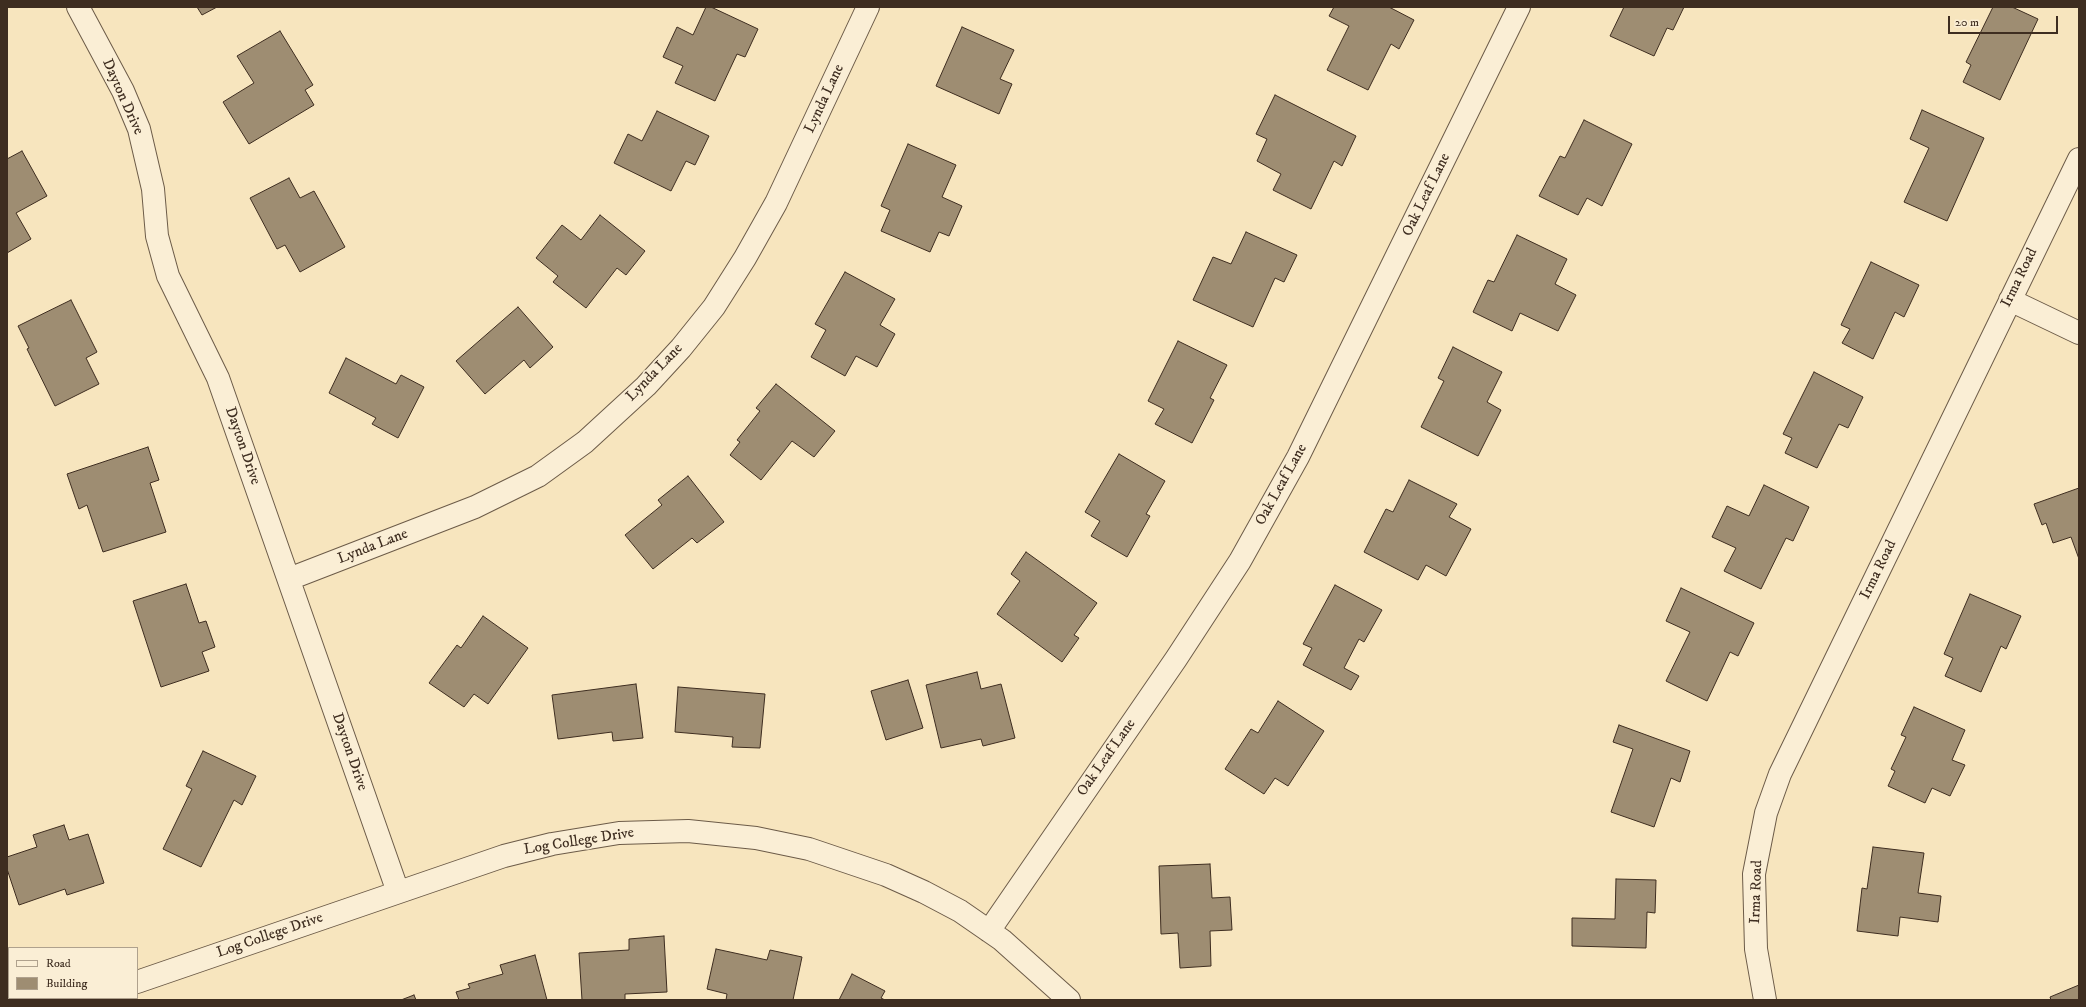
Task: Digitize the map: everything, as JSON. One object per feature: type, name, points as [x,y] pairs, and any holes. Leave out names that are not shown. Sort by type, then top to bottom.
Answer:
[{"type":"street","name":"Dayton Drive","points":[[78,7],[123,91],[140,130],[153,189],[157,236],[168,276],[218,378],[398,892]]},
{"type":"street","name":"Lynda Lane","points":[[289,579],[475,507],[538,476],[585,442],[646,386],[681,348],[714,307],[745,258],[776,203],[868,7]]},
{"type":"street","name":"Oak Leaf Lane","points":[[989,931],[1176,660],[1240,560],[1302,450],[1519,7]]},
{"type":"street","name":"Irma Road","points":[[1765,1000],[1756,949],[1754,874],[1766,813],[1780,774],[2079,159]]},
{"type":"street","points":[[2010,300],[2079,333]]},
{"type":"street","name":"Log College Drive","points":[[138,982],[504,856],[552,844],[619,833],[688,831],[756,838],[809,849],[872,870],[924,892],[960,911],[1002,940],[1069,1000]]},
{"type":"building","points":[[197,7],[217,7],[202,15]]},
{"type":"building","points":[[706,7],[711,7],[758,29],[745,57],[737,54],[715,101],[675,83],[683,66],[663,57],[677,27],[693,35]]},
{"type":"building","points":[[1334,7],[1389,7],[1414,20],[1399,49],[1391,44],[1368,90],[1327,70],[1349,26],[1329,16]]},
{"type":"building","points":[[1624,7],[1684,7],[1673,30],[1667,28],[1654,56],[1610,36]]},
{"type":"building","points":[[1993,7],[2012,7],[2038,19],[2000,100],[1963,82],[1971,65],[1966,62]]},
{"type":"building","points":[[962,27],[1014,50],[1000,79],[1012,84],[999,114],[936,86]]},
{"type":"building","points":[[280,31],[313,85],[305,90],[314,105],[249,144],[223,102],[254,83],[237,56]]},
{"type":"building","points":[[1275,95],[1356,136],[1342,166],[1334,161],[1311,209],[1273,190],[1281,174],[1257,161],[1267,139],[1256,134]]},
{"type":"building","points":[[1922,110],[1984,138],[1947,221],[1904,202],[1929,148],[1910,139]]},
{"type":"building","points":[[657,111],[709,136],[695,165],[686,161],[671,191],[614,163],[628,134],[642,141]]},
{"type":"building","points":[[1584,120],[1632,144],[1602,206],[1587,198],[1578,215],[1539,196],[1560,156],[1565,158]]},
{"type":"building","points":[[908,144],[956,165],[942,197],[962,206],[949,236],[939,232],[930,252],[881,231],[890,210],[881,206]]},
{"type":"building","points":[[22,151],[47,196],[16,213],[31,239],[7,253],[7,159]]},
{"type":"building","points":[[289,178],[300,198],[314,191],[345,247],[300,272],[285,245],[277,249],[250,198]]},
{"type":"building","points":[[600,215],[645,251],[626,275],[617,268],[586,308],[553,282],[558,276],[536,258],[562,225],[581,240]]},
{"type":"building","points":[[1246,232],[1297,255],[1284,282],[1275,278],[1253,327],[1193,300],[1213,257],[1231,264]]},
{"type":"building","points":[[1517,235],[1567,259],[1555,284],[1576,295],[1558,331],[1520,313],[1512,331],[1473,312],[1488,280],[1494,282]]},
{"type":"building","points":[[1871,262],[1919,285],[1904,317],[1895,312],[1873,359],[1842,343],[1850,329],[1841,325]]},
{"type":"building","points":[[845,272],[895,299],[880,325],[895,334],[877,367],[856,356],[845,376],[811,357],[826,330],[815,324]]},
{"type":"building","points":[[71,300],[97,352],[86,358],[99,384],[55,406],[27,349],[29,348],[18,326]]},
{"type":"building","points":[[518,307],[553,347],[530,368],[524,360],[485,394],[456,361]]},
{"type":"building","points":[[1178,341],[1227,365],[1210,398],[1214,400],[1192,443],[1155,424],[1164,409],[1148,401]]},
{"type":"building","points":[[1453,347],[1502,372],[1487,402],[1501,410],[1478,456],[1421,427],[1444,381],[1438,378]]},
{"type":"building","points":[[346,358],[396,384],[401,375],[424,387],[398,438],[372,424],[376,418],[329,393]]},
{"type":"building","points":[[1814,372],[1863,397],[1848,428],[1839,424],[1817,468],[1785,453],[1792,438],[1783,434]]},
{"type":"building","points":[[776,384],[835,431],[814,457],[792,441],[761,480],[730,455],[740,442],[737,440],[760,411],[756,408]]},
{"type":"building","points":[[148,447],[159,480],[150,483],[166,532],[103,552],[87,505],[79,509],[67,474]]},
{"type":"building","points":[[1119,454],[1165,481],[1146,514],[1150,516],[1127,557],[1091,536],[1100,521],[1085,512]]},
{"type":"building","points":[[688,476],[724,522],[697,543],[692,538],[653,569],[625,535],[662,505],[658,500]]},
{"type":"building","points":[[1409,480],[1457,504],[1449,517],[1471,529],[1446,576],[1426,565],[1418,580],[1364,552],[1386,509],[1393,512]]},
{"type":"building","points":[[1764,485],[1809,507],[1793,541],[1786,538],[1761,589],[1724,571],[1736,548],[1712,537],[1727,506],[1749,516]]},
{"type":"building","points":[[2079,488],[2079,559],[2071,537],[2053,543],[2046,523],[2042,525],[2034,504]]},
{"type":"building","points":[[1026,552],[1097,603],[1074,635],[1079,638],[1062,662],[997,614],[1020,581],[1011,574]]},
{"type":"building","points":[[186,584],[199,623],[206,621],[215,647],[202,652],[209,671],[161,687],[133,601]]},
{"type":"building","points":[[1335,585],[1382,610],[1364,642],[1359,639],[1344,668],[1359,676],[1351,690],[1303,665],[1312,648],[1303,644]]},
{"type":"building","points":[[1681,588],[1754,623],[1738,656],[1730,652],[1707,701],[1666,681],[1690,632],[1666,621]]},
{"type":"building","points":[[1970,594],[2021,616],[2006,649],[2001,646],[1981,692],[1945,676],[1953,658],[1944,654]]},
{"type":"building","points":[[483,616],[528,648],[488,704],[474,694],[464,707],[429,683],[457,645],[461,648]]},
{"type":"building","points":[[977,672],[981,689],[1001,684],[1015,738],[983,746],[981,739],[941,748],[926,685]]},
{"type":"building","points":[[908,680],[923,728],[886,740],[871,691]]},
{"type":"building","points":[[636,684],[643,738],[613,741],[612,732],[558,739],[552,695]]},
{"type":"building","points":[[678,687],[765,694],[760,748],[732,747],[733,737],[675,732]]},
{"type":"building","points":[[1278,701],[1324,731],[1288,786],[1275,778],[1264,794],[1225,769],[1251,729],[1258,733]]},
{"type":"building","points":[[1914,707],[1965,730],[1952,760],[1965,765],[1950,796],[1932,788],[1925,803],[1888,786],[1895,771],[1891,769],[1906,737],[1901,735]]},
{"type":"building","points":[[1619,725],[1690,751],[1680,782],[1671,778],[1654,827],[1611,812],[1633,749],[1613,742]]},
{"type":"building","points":[[203,751],[256,776],[242,805],[234,800],[201,867],[163,849],[192,789],[186,786]]},
{"type":"building","points":[[64,825],[69,840],[88,834],[104,883],[67,895],[65,889],[19,905],[7,869],[7,857],[37,847],[33,835]]},
{"type":"building","points":[[1873,847],[1924,853],[1918,893],[1941,896],[1938,922],[1900,917],[1898,936],[1857,931],[1862,888],[1867,889]]},
{"type":"building","points":[[1210,864],[1212,898],[1230,897],[1232,930],[1210,931],[1211,966],[1180,968],[1178,933],[1161,934],[1159,866]]},
{"type":"building","points":[[1616,879],[1656,880],[1655,913],[1647,912],[1646,948],[1572,946],[1572,918],[1615,919]]},
{"type":"building","points":[[664,936],[667,992],[625,994],[625,1000],[582,1000],[579,953],[629,950],[629,939]]},
{"type":"building","points":[[716,949],[767,960],[770,950],[802,957],[793,1000],[726,1000],[727,994],[707,989]]},
{"type":"building","points":[[535,955],[547,1000],[459,1000],[456,992],[470,988],[468,984],[503,974],[500,965]]},
{"type":"building","points":[[852,974],[885,991],[881,998],[885,1000],[839,1000]]},
{"type":"building","points":[[2079,985],[2079,1000],[2051,1000],[2050,997]]},
{"type":"building","points":[[414,995],[416,1000],[401,1000]]}]
